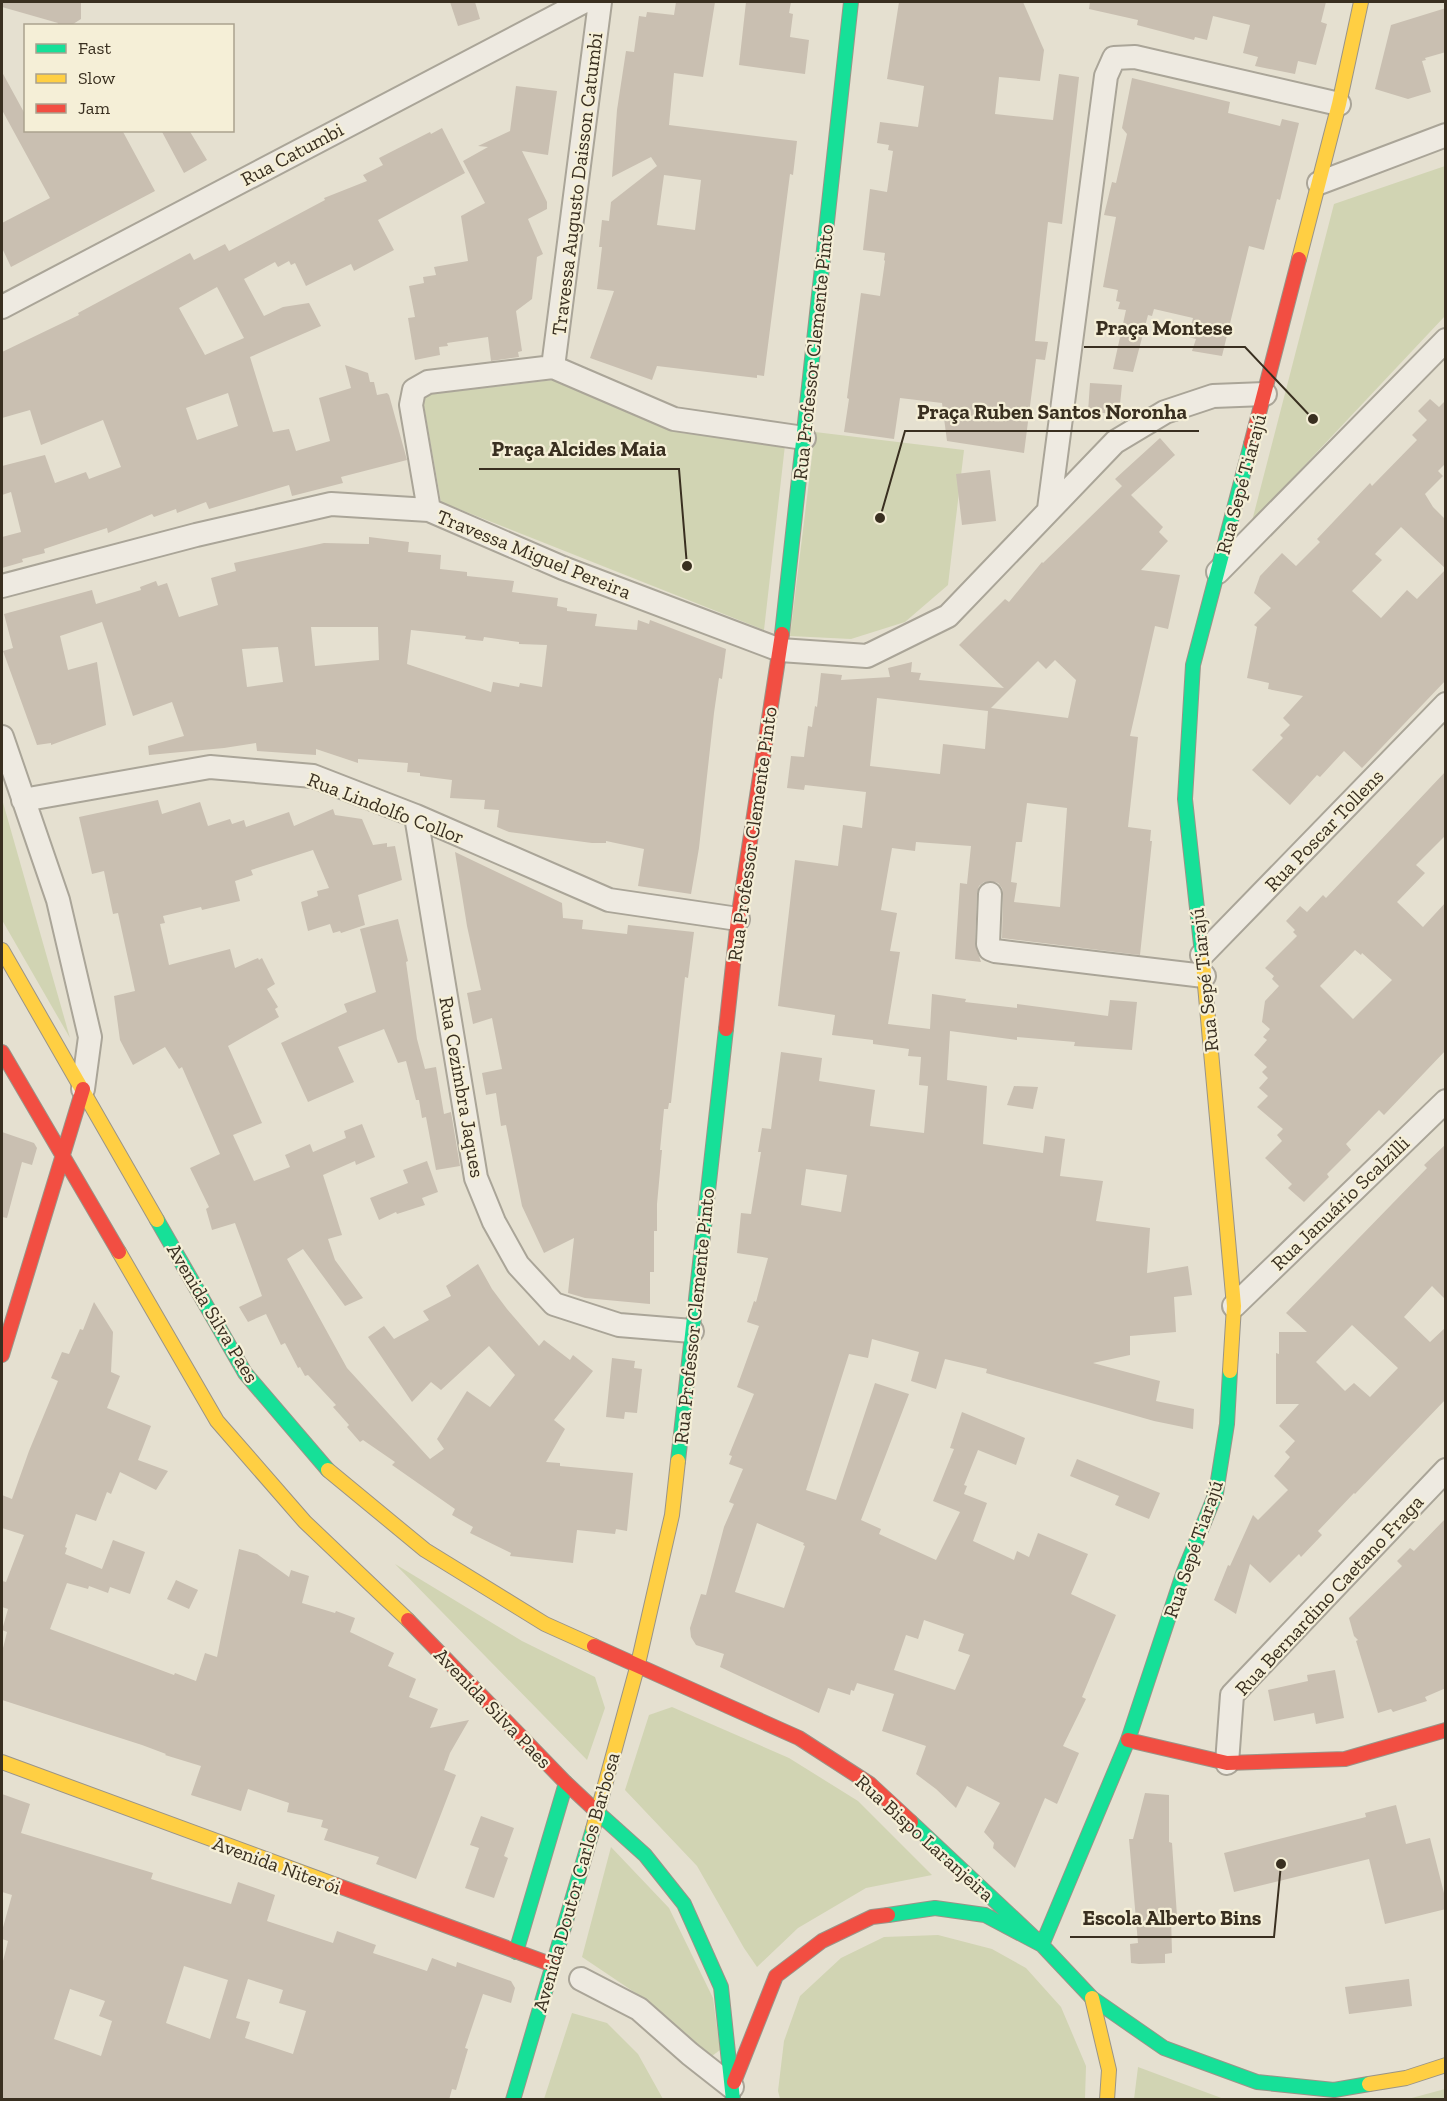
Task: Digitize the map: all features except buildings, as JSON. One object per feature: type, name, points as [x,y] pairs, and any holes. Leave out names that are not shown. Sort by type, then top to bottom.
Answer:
[{"type":"main road","name":"Rua Professor Clemente Pinto","points":[[638,1664],[672,1515],[738,919],[780,650],[851,2]]},
{"type":"main road","name":"Rua Sepé Tiarajú","points":[[1041,1945],[1128,1740],[1184,1574],[1216,1493],[1227,1424],[1234,1306],[1203,966],[1185,799],[1193,665],[1319,183],[1361,2]]},
{"type":"main road","name":"Avenida Silva Paes","points":[[2,950],[245,1373],[332,1474],[425,1550],[546,1624],[638,1664]]},
{"type":"main road","name":"Avenida Silva Paes","points":[[2,1052],[217,1422],[305,1522],[387,1599],[566,1784],[645,1855],[684,1904],[721,1987],[733,2096]]},
{"type":"main road","points":[[2,1355],[8,1304],[64,1160],[83,1089]]},
{"type":"main road","name":"Avenida Doutor Carlos Barbosa","points":[[513,2100],[598,1812],[638,1664]]},
{"type":"main road","name":"Rua Bispo Laranjeira","points":[[638,1664],[799,1738],[870,1784],[1041,1945],[1092,1998],[1164,2048],[1257,2082],[1334,2090],[1406,2078],[1446,2065]]},
{"type":"main road","points":[[1128,1740],[1227,1763],[1345,1759],[1446,1730]]},
{"type":"main road","name":"Avenida Niterói","points":[[2,1762],[553,1965]]},
{"type":"main road","name":"Avenida Silva Paes","points":[[516,1952],[566,1784]]},
{"type":"main road","points":[[733,2096],[777,1976],[822,1941],[872,1917],[935,1908],[985,1916],[1041,1945]]},
{"type":"main road","points":[[1092,1998],[1109,2070],[1107,2100]]},
{"type":"street","name":"Rua Catumbi","points":[[2,307],[583,2]]},
{"type":"street","name":"Travessa Augusto Daisson Catumbi","points":[[553,367],[600,2]]},
{"type":"street","points":[[1049,509],[1106,76],[1114,58],[1135,57],[1339,104]]},
{"type":"street","points":[[1319,183],[1446,135]]},
{"type":"street","points":[[1218,573],[1446,340]]},
{"type":"street","points":[[429,510],[411,405],[414,390],[428,382],[553,367],[674,418],[804,438]]},
{"type":"street","name":"Travessa Miguel Pereira","points":[[2,586],[196,535],[331,504],[429,510],[563,568],[780,650],[867,656],[948,616],[1115,442],[1165,412],[1213,396],[1265,394]]},
{"type":"street","name":"Rua Poscar Tollens","points":[[1203,966],[1446,704]]},
{"type":"street","points":[[2,737],[58,900],[90,1037],[83,1089]]},
{"type":"street","name":"Rua Lindolfo Collor","points":[[23,800],[210,767],[313,776],[416,816],[609,900],[738,919]]},
{"type":"street","name":"Rua Cezimbra Jaques","points":[[416,816],[476,1178],[499,1231],[518,1265],[554,1304],[619,1325],[692,1331]]},
{"type":"street","points":[[990,894],[988,944],[990,949],[995,951],[1203,966]]},
{"type":"street","name":"Rua Januário Scalzilli","points":[[1234,1306],[1446,1101]]},
{"type":"street","name":"Rua Bernardino Caetano Fraga","points":[[1227,1763],[1232,1695],[1446,1470]]},
{"type":"street","points":[[581,1979],[639,2009],[733,2096]]},
{"type":"green space","points":[[1445,166],[1445,316],[1252,521],[1334,204]]},
{"type":"green space","points":[[553,380],[682,433],[785,445],[764,630],[441,502],[422,395]]},
{"type":"green space","points":[[815,432],[964,450],[948,585],[905,622],[851,639],[790,636]]},
{"type":"green space","points":[[2,799],[70,1038],[2,920]]},
{"type":"green space","points":[[395,1564],[522,1641],[595,1677],[605,1708],[587,1760]]},
{"type":"green space","points":[[672,1707],[789,1758],[858,1801],[932,1875],[866,1888],[798,1928],[757,1967],[697,1866],[625,1790],[649,1715]]},
{"type":"green space","points":[[611,1847],[669,1908],[713,1998],[720,2050],[708,2059],[646,2000],[582,1957]]},
{"type":"green space","points":[[938,1935],[992,1949],[1026,1968],[1061,2007],[1086,2066],[1085,2099],[780,2099],[778,2091],[784,2041],[800,1996],[841,1958],[884,1937]]},
{"type":"green space","points":[[572,2013],[607,2023],[638,2054],[663,2099],[544,2099]]},
{"type":"green space","points":[[1138,2067],[1224,2099],[1134,2099]]},
{"type":"green space","points":[[1445,2089],[1445,2099],[1408,2099]]},
{"type":"traffic: fast","points":[[782,634],[851,2]]},
{"type":"traffic: fast","points":[[1203,963],[1185,799],[1193,665],[1251,444]]},
{"type":"traffic: fast","points":[[678,1461],[726,1029]]},
{"type":"traffic: fast","points":[[157,1220],[245,1373],[328,1470]]},
{"type":"traffic: fast","points":[[1042,1945],[1128,1740],[1183,1574],[1216,1493],[1227,1424],[1230,1371]]},
{"type":"traffic: fast","points":[[516,1952],[566,1783]]},
{"type":"traffic: fast","points":[[596,1811],[645,1855],[684,1904],[721,1987],[733,2100]]},
{"type":"traffic: fast","points":[[911,1822],[1042,1945]]},
{"type":"traffic: fast","points":[[513,2100],[593,1829]]},
{"type":"traffic: fast","points":[[888,1915],[935,1908],[985,1915],[1042,1945],[1092,1998],[1164,2048],[1257,2082],[1334,2090],[1369,2084]]},
{"type":"traffic: slow","points":[[1299,259],[1339,104],[1361,2]]},
{"type":"traffic: slow","points":[[2,950],[157,1220]]},
{"type":"traffic: slow","points":[[1203,963],[1234,1306],[1230,1371]]},
{"type":"traffic: slow","points":[[119,1252],[217,1421],[305,1522],[408,1620]]},
{"type":"traffic: slow","points":[[593,1829],[638,1664],[672,1515],[678,1461]]},
{"type":"traffic: slow","points":[[328,1470],[425,1550],[545,1624],[594,1646]]},
{"type":"traffic: slow","points":[[2,1762],[336,1885]]},
{"type":"traffic: slow","points":[[1092,1998],[1109,2070],[1107,2100]]},
{"type":"traffic: slow","points":[[1369,2084],[1406,2078],[1446,2065]]},
{"type":"traffic: jam","points":[[1251,444],[1299,259]]},
{"type":"traffic: jam","points":[[726,1029],[738,919],[782,634]]},
{"type":"traffic: jam","points":[[2,1052],[119,1252]]},
{"type":"traffic: jam","points":[[2,1355],[83,1089]]},
{"type":"traffic: jam","points":[[408,1620],[596,1811]]},
{"type":"traffic: jam","points":[[594,1646],[799,1738],[870,1784],[911,1822]]},
{"type":"traffic: jam","points":[[1128,1740],[1227,1763],[1345,1759],[1446,1730]]},
{"type":"traffic: jam","points":[[336,1885],[553,1965]]},
{"type":"traffic: jam","points":[[734,2082],[776,1976],[822,1941],[872,1917],[888,1915]]},
{"type":"place","name":"Praça Montese","points":[[1313,419]]},
{"type":"place","name":"Praça Ruben Santos Noronha","points":[[880,518]]},
{"type":"place","name":"Praça Alcides Maia","points":[[687,566]]},
{"type":"place","name":"Escola Alberto Bins","points":[[1281,1864]]}]
